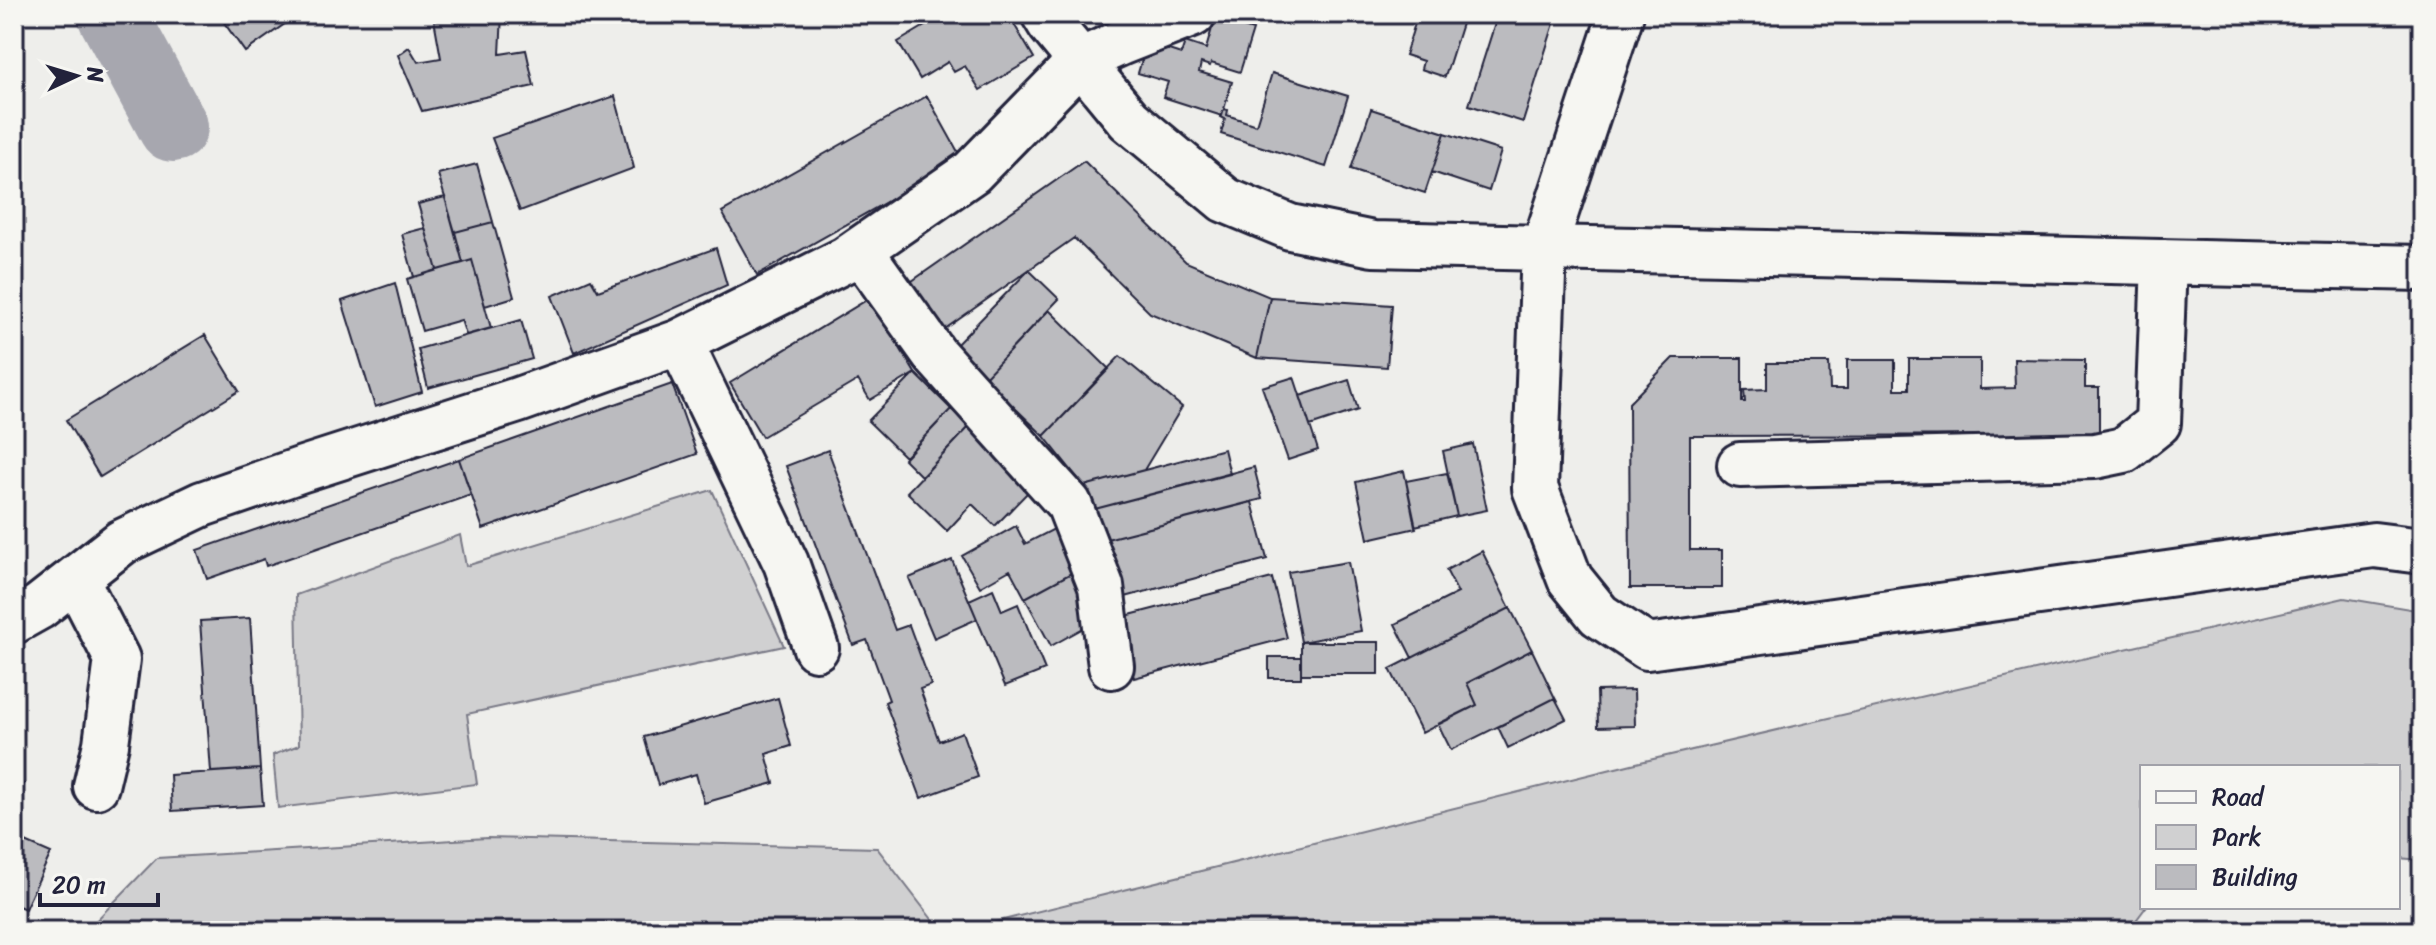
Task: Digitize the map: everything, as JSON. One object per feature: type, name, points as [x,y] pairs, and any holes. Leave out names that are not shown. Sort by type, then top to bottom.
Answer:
[{"type":"street","points":[[1044,14],[1129,120],[1225,200],[1290,227],[1373,244],[2422,268]]},
{"type":"street","points":[[14,621],[39,607],[122,542],[202,504],[518,400],[680,342],[845,260],[972,172],[1080,61],[1193,14]]},
{"type":"street","points":[[1621,14],[1544,248],[1535,488],[1570,579],[1599,615],[1647,647],[2374,545],[2422,551]]},
{"type":"street","points":[[860,250],[935,355],[1069,504],[1101,586],[1111,666]]},
{"type":"street","points":[[1740,465],[2095,456],[2124,450],[2158,423],[2164,262]]},
{"type":"street","points":[[680,342],[786,563],[816,648]]},
{"type":"street","points":[[76,579],[117,659],[106,744],[96,786]]},
{"type":"green space","points":[[712,490],[784,646],[467,714],[477,784],[278,808],[273,755],[299,745],[296,595],[460,535],[466,566]]},
{"type":"green space","points":[[2344,598],[2422,611],[2422,860],[2400,858],[2400,765],[2140,765],[2140,909],[2144,909],[2128,931],[959,931],[1632,764]]},
{"type":"green space","points":[[487,838],[877,848],[941,931],[86,931],[157,858]]},
{"type":"building","points":[[218,14],[299,14],[245,52]]},
{"type":"building","points":[[433,14],[502,14],[500,54],[526,50],[534,86],[422,111],[398,55],[409,47],[418,62],[441,58]]},
{"type":"building","points":[[945,14],[1008,14],[1034,58],[980,90],[965,66],[954,72],[948,62],[920,79],[898,42]]},
{"type":"building","points":[[1418,14],[1465,14],[1445,77],[1421,69],[1423,61],[1405,55]]},
{"type":"building","points":[[1498,14],[1557,14],[1523,122],[1469,105]]},
{"type":"building","points":[[1215,18],[1253,30],[1240,72],[1201,63],[1199,72],[1232,82],[1222,116],[1163,97],[1168,82],[1138,73],[1147,43],[1181,54],[1185,42],[1206,49]]},
{"type":"building","points":[[1272,73],[1348,96],[1326,167],[1221,134],[1224,109],[1228,110],[1227,115],[1256,125]]},
{"type":"building","points":[[615,96],[634,168],[520,211],[492,138]]},
{"type":"building","points":[[927,96],[962,159],[757,275],[722,212]]},
{"type":"building","points":[[1371,109],[1445,133],[1425,193],[1351,169]]},
{"type":"building","points":[[1445,133],[1501,151],[1489,191],[1432,172]]},
{"type":"building","points":[[1084,161],[1186,262],[1270,297],[1257,358],[1150,313],[1074,238],[935,336],[902,288]]},
{"type":"building","points":[[477,164],[493,222],[455,232],[438,174]]},
{"type":"building","points":[[445,197],[463,263],[437,270],[418,204]]},
{"type":"building","points":[[493,222],[514,297],[485,306],[472,260],[463,263],[455,232]]},
{"type":"building","points":[[425,228],[437,270],[414,277],[402,234]]},
{"type":"building","points":[[716,248],[727,285],[574,353],[552,296],[591,279],[598,291]]},
{"type":"building","points":[[472,260],[491,328],[466,335],[461,320],[422,331],[407,279]]},
{"type":"building","points":[[1029,270],[1059,299],[984,378],[953,348]]},
{"type":"building","points":[[395,283],[422,392],[375,407],[342,301]]},
{"type":"building","points":[[1270,297],[1392,305],[1387,367],[1257,358]]},
{"type":"building","points":[[870,298],[915,373],[870,400],[858,380],[762,437],[730,383]]},
{"type":"building","points":[[1049,310],[1109,369],[1044,436],[984,378]]},
{"type":"building","points":[[521,320],[532,359],[428,388],[418,349]]},
{"type":"building","points":[[205,335],[239,391],[100,477],[66,420]]},
{"type":"building","points":[[1120,356],[1182,407],[1144,470],[1084,486],[1044,436]]},
{"type":"building","points":[[1673,358],[1742,358],[1742,402],[1745,402],[1744,390],[1767,389],[1767,363],[1829,363],[1830,389],[1847,389],[1847,360],[1895,360],[1895,389],[1909,389],[1909,359],[1980,359],[1980,389],[2015,388],[2014,359],[2085,360],[2085,388],[2099,388],[2099,435],[1690,436],[1690,550],[1722,550],[1722,588],[1630,588],[1629,403]]},
{"type":"building","points":[[915,373],[951,409],[905,457],[868,421]]},
{"type":"building","points":[[1294,377],[1318,450],[1288,460],[1262,387]]},
{"type":"building","points":[[1349,380],[1358,410],[1310,426],[1300,396]]},
{"type":"building","points":[[672,384],[697,454],[483,529],[459,459]]},
{"type":"building","points":[[951,409],[970,426],[922,477],[904,459]]},
{"type":"building","points":[[970,426],[1033,487],[995,526],[972,504],[947,531],[907,492]]},
{"type":"building","points":[[1473,444],[1487,510],[1457,516],[1443,451]]},
{"type":"building","points":[[1224,449],[1230,474],[1091,510],[1084,486]]},
{"type":"building","points":[[828,450],[895,630],[909,625],[931,685],[920,689],[939,741],[962,732],[978,777],[921,798],[885,702],[889,700],[867,640],[853,645],[786,466]]},
{"type":"building","points":[[459,459],[471,495],[266,566],[264,559],[207,579],[197,550]]},
{"type":"building","points":[[1254,467],[1262,499],[1099,541],[1091,510]]},
{"type":"building","points":[[1404,471],[1416,528],[1368,539],[1356,482]]},
{"type":"building","points":[[1447,473],[1457,516],[1415,526],[1406,481]]},
{"type":"building","points":[[1252,502],[1267,559],[1114,600],[1099,541]]},
{"type":"building","points":[[1016,526],[1025,544],[1054,529],[1077,570],[1025,598],[1010,570],[980,587],[962,556]]},
{"type":"building","points":[[1482,551],[1510,608],[1412,658],[1395,624],[1458,593],[1446,570]]},
{"type":"building","points":[[952,560],[977,619],[934,638],[909,578]]},
{"type":"building","points":[[1348,562],[1361,631],[1301,642],[1288,572]]},
{"type":"building","points":[[1077,570],[1103,617],[1051,646],[1025,598]]},
{"type":"building","points":[[1272,578],[1287,638],[1134,678],[1118,618]]},
{"type":"building","points":[[993,589],[1002,611],[1018,604],[1045,670],[1005,686],[969,600]]},
{"type":"building","points":[[1510,608],[1532,650],[1467,683],[1477,705],[1422,733],[1390,669]]},
{"type":"building","points":[[250,618],[260,769],[211,772],[200,621]]},
{"type":"building","points":[[1301,642],[1379,642],[1379,674],[1301,674]]},
{"type":"building","points":[[1532,650],[1555,698],[1451,750],[1438,724],[1477,705],[1467,683]]},
{"type":"building","points":[[1269,657],[1301,657],[1301,678],[1269,678]]},
{"type":"building","points":[[1634,690],[1635,726],[1598,727],[1597,691]]},
{"type":"building","points":[[778,698],[791,746],[766,754],[774,783],[704,803],[696,774],[658,785],[644,737]]},
{"type":"building","points":[[1555,698],[1566,719],[1508,748],[1498,727]]},
{"type":"building","points":[[260,769],[263,805],[172,811],[170,775]]},
{"type":"building","points":[[14,780],[24,784],[14,812]]},
{"type":"building","points":[[14,837],[51,853],[25,909],[14,904]]},
{"type":"waterway","points":[[112,14],[173,127]]}]
